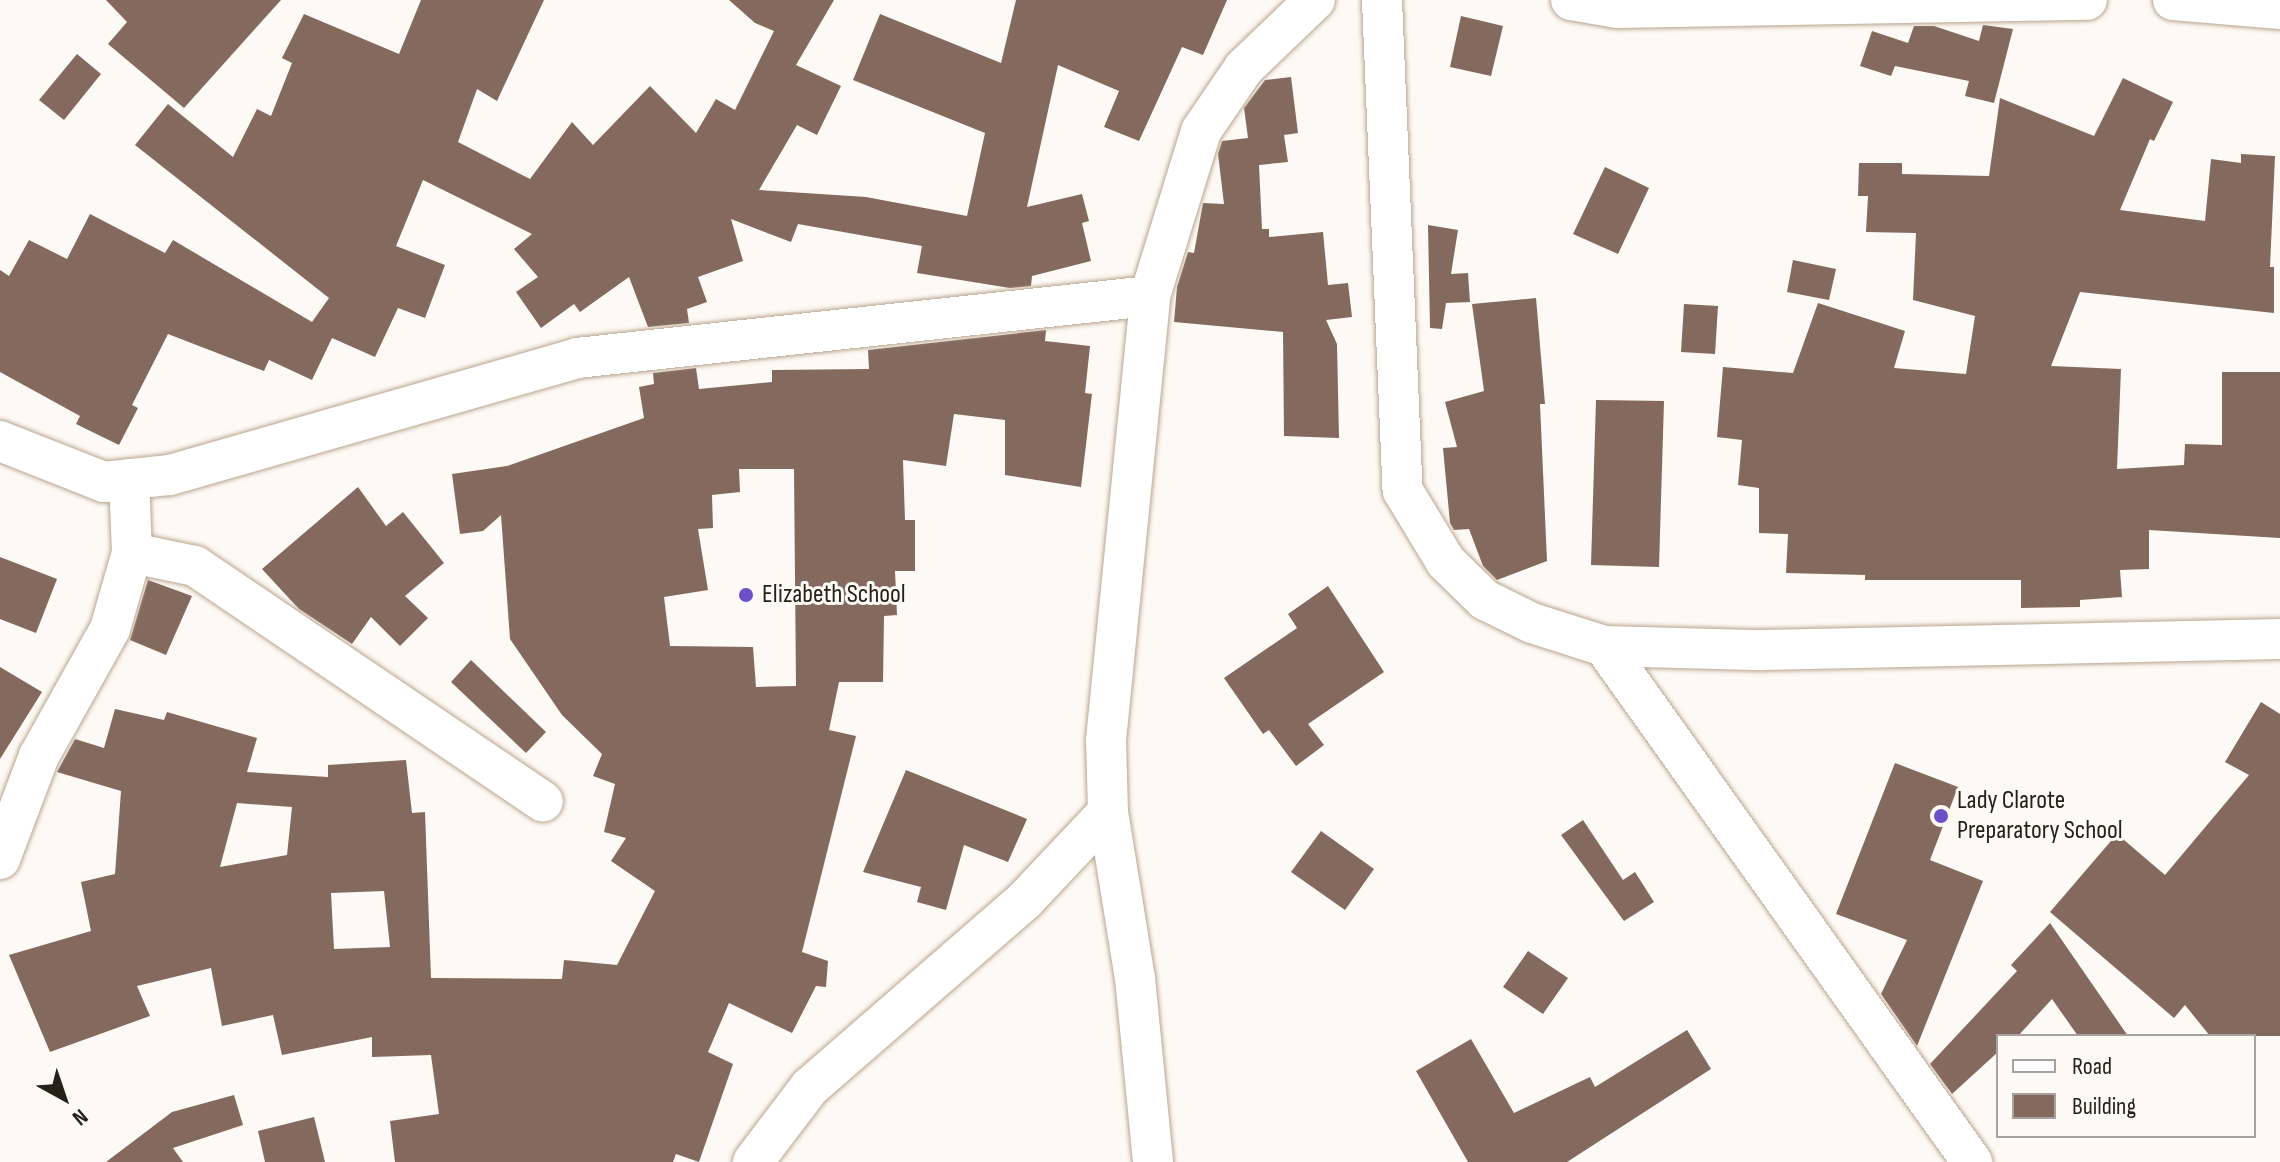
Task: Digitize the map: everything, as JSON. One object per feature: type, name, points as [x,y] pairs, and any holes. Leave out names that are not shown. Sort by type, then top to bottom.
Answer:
[{"type":"street","points":[[1153,1162],[1135,978],[1108,812],[1106,740],[1150,296],[1201,131],[1244,68],[1315,0]]},
{"type":"street","points":[[1382,0],[1403,491],[1446,562],[1485,600],[1532,623],[1604,646],[1762,650],[2280,639]]},
{"type":"street","points":[[1571,0],[1617,8],[2087,0]]},
{"type":"street","points":[[2173,0],[2280,9]]},
{"type":"street","points":[[0,441],[104,482],[170,475],[577,358],[1150,296]]},
{"type":"street","points":[[0,859],[39,756],[110,629],[132,553],[129,479]]},
{"type":"street","points":[[132,553],[195,566],[543,802]]},
{"type":"street","points":[[1604,646],[1972,1162]]},
{"type":"street","points":[[753,1162],[810,1087],[1025,900],[1108,812]]},
{"type":"building","points":[[106,0],[281,0],[184,108],[108,44],[127,22]]},
{"type":"building","points":[[421,0],[544,0],[497,101],[477,89],[458,142],[530,179],[572,122],[593,145],[650,86],[696,133],[716,99],[735,110],[774,31],[755,23],[729,0],[834,0],[796,65],[841,86],[817,135],[797,125],[759,190],[866,197],[967,216],[985,133],[853,80],[880,14],[1001,63],[1016,0],[1227,0],[1203,55],[1182,47],[1139,141],[1104,127],[1119,91],[1058,65],[1027,207],[1082,194],[1089,221],[1082,223],[1091,261],[1032,276],[1031,286],[1010,288],[917,273],[922,246],[798,224],[791,242],[731,219],[743,261],[698,277],[707,302],[687,309],[689,323],[648,327],[629,277],[580,312],[574,304],[541,328],[516,292],[538,277],[514,249],[532,234],[423,180],[396,246],[445,265],[425,318],[398,308],[375,357],[332,338],[312,380],[269,360],[264,371],[168,334],[132,405],[138,408],[119,445],[76,424],[80,416],[0,372],[0,270],[9,276],[29,240],[67,259],[90,214],[165,253],[173,240],[312,322],[329,298],[135,145],[168,104],[233,157],[257,109],[271,116],[292,63],[282,58],[304,14],[399,54]]},
{"type":"building","points":[[1461,16],[1503,26],[1491,76],[1450,67]]},
{"type":"building","points":[[1983,25],[2013,29],[1994,103],[1965,96],[1969,81],[1895,66],[1891,76],[1860,66],[1872,31],[1908,43],[1914,26],[1934,26],[1979,41]]},
{"type":"building","points":[[77,54],[101,74],[64,120],[39,100]]},
{"type":"building","points":[[1291,77],[1298,133],[1284,135],[1288,162],[1259,165],[1262,229],[1269,229],[1269,237],[1323,232],[1328,285],[1348,283],[1352,317],[1326,320],[1337,344],[1339,438],[1284,436],[1283,332],[1174,322],[1177,287],[1188,252],[1194,253],[1203,203],[1224,204],[1218,154],[1222,141],[1248,138],[1244,108],[1265,80]]},
{"type":"building","points":[[2123,78],[2173,102],[2154,141],[2150,139],[2120,210],[2205,221],[2211,159],[2241,163],[2241,154],[2275,156],[2270,267],[2274,267],[2274,313],[2080,292],[2051,366],[2121,369],[2117,469],[2184,465],[2185,444],[2222,445],[2222,372],[2280,372],[2280,538],[2149,530],[2149,569],[2120,570],[2122,597],[2080,600],[2080,607],[2021,608],[2021,580],[1865,580],[1865,575],[1786,573],[1788,534],[1759,533],[1759,488],[1738,485],[1742,440],[1717,437],[1723,367],[1793,373],[1818,303],[1905,331],[1894,368],[1966,374],[1975,316],[1913,300],[1916,233],[1866,232],[1868,196],[1858,196],[1859,163],[1902,163],[1902,174],[1989,176],[2000,98],[2094,136]]},
{"type":"building","points":[[1605,167],[1649,188],[1618,254],[1573,234]]},
{"type":"building","points":[[1428,225],[1458,230],[1451,274],[1468,273],[1470,302],[1446,303],[1442,329],[1430,328]]},
{"type":"building","points":[[1793,260],[1836,269],[1829,300],[1787,292]]},
{"type":"building","points":[[1536,298],[1545,404],[1540,404],[1547,561],[1497,580],[1483,566],[1469,529],[1454,530],[1450,523],[1443,448],[1457,447],[1445,402],[1484,391],[1472,304]]},
{"type":"building","points":[[1684,304],[1718,306],[1715,354],[1681,352]]},
{"type":"building","points":[[1046,330],[1045,341],[1090,346],[1085,393],[1092,394],[1081,487],[1005,475],[1005,420],[954,414],[946,466],[903,460],[905,520],[915,520],[915,571],[895,571],[897,615],[884,616],[883,682],[839,682],[829,730],[856,736],[802,952],[828,961],[826,987],[816,986],[792,1033],[729,1003],[708,1052],[733,1064],[699,1162],[676,1154],[673,1162],[395,1162],[390,1121],[439,1114],[431,1055],[372,1057],[372,1037],[282,1055],[273,1015],[222,1026],[211,968],[137,986],[150,1016],[50,1052],[9,955],[91,931],[81,882],[115,874],[121,791],[57,772],[75,739],[104,748],[115,709],[164,720],[167,712],[257,738],[247,772],[328,777],[328,765],[406,760],[412,813],[425,812],[431,978],[562,979],[564,960],[617,965],[655,891],[611,861],[626,838],[604,832],[615,784],[593,776],[602,754],[562,715],[510,639],[501,515],[483,531],[460,534],[452,474],[507,466],[644,418],[639,387],[654,384],[653,373],[696,368],[699,389],[772,382],[772,370],[869,369],[868,350]],"holes":[[[739,469],[794,469],[796,686],[756,687],[753,647],[670,646],[664,597],[708,590],[698,529],[713,528],[712,495],[740,492]],[[237,803],[292,807],[287,855],[220,867]],[[384,891],[390,947],[334,949],[331,893]]]},
{"type":"building","points":[[1596,400],[1664,401],[1659,567],[1591,565]]},
{"type":"building","points":[[358,487],[386,526],[403,512],[444,563],[405,596],[428,618],[400,646],[371,617],[352,644],[299,609],[262,569]]},
{"type":"building","points":[[0,557],[57,579],[36,633],[0,619]]},
{"type":"building","points":[[148,580],[192,596],[166,655],[130,640]]},
{"type":"building","points":[[1328,586],[1384,672],[1308,724],[1324,745],[1296,766],[1269,730],[1263,734],[1224,678],[1297,628],[1288,614]]},
{"type":"building","points":[[471,660],[546,732],[526,753],[451,682]]},
{"type":"building","points":[[0,667],[42,692],[0,759]]},
{"type":"building","points":[[2261,702],[2280,714],[2280,1036],[2208,1034],[2185,1005],[2174,1018],[2050,912],[2117,834],[2165,875],[2249,775],[2225,762]]},
{"type":"building","points":[[1895,763],[1958,787],[1930,860],[1983,881],[1917,1046],[1881,994],[1907,940],[1836,914]]},
{"type":"building","points":[[906,770],[1027,819],[1008,862],[964,845],[946,910],[917,902],[921,887],[863,872]]},
{"type":"building","points":[[1583,820],[1623,880],[1635,872],[1654,902],[1624,921],[1561,835]]},
{"type":"building","points":[[1321,831],[1374,869],[1345,910],[1291,872]]},
{"type":"building","points":[[2050,923],[2127,1034],[2077,1034],[2052,999],[2020,1034],[1996,1034],[1996,1054],[1952,1094],[1930,1064],[2017,971],[2011,965]]},
{"type":"building","points":[[1528,951],[1568,978],[1543,1014],[1503,987]]},
{"type":"building","points":[[1687,1030],[1711,1069],[1567,1162],[1468,1162],[1416,1071],[1471,1039],[1514,1113],[1590,1077],[1595,1087]]},
{"type":"building","points":[[234,1095],[243,1125],[173,1148],[183,1162],[106,1162],[172,1112]]},
{"type":"building","points":[[314,1117],[325,1162],[265,1162],[258,1131]]},
{"type":"place","name":"Elizabeth School","points":[[746,595]]},
{"type":"place","name":"Lady Clarote Preparatory School","points":[[1941,816]]}]
